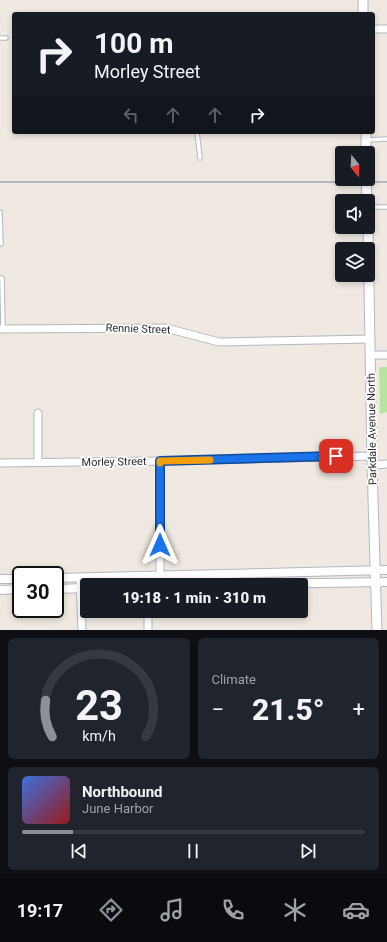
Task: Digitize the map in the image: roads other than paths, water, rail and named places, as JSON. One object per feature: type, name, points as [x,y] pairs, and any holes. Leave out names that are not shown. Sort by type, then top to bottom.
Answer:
[{"type":"main road","points":[[363,0],[364,12]]},
{"type":"main road","name":"Parkdale Avenue North","points":[[368,234],[372,460],[377,630]]},
{"type":"street","points":[[375,29],[387,29]]},
{"type":"street","name":"Rennie Street","points":[[1,329],[166,328],[219,342],[371,339]]},
{"type":"street","points":[[370,355],[387,355]]},
{"type":"street","points":[[38,413],[38,462]]},
{"type":"street","name":"Morley Street","points":[[0,463],[372,460],[387,464]]},
{"type":"street","points":[[160,461],[160,575]]},
{"type":"street","points":[[64,578],[376,569],[387,570]]},
{"type":"street","points":[[0,579],[12,579]]},
{"type":"street","points":[[308,583],[387,582]]},
{"type":"street","points":[[64,588],[80,588]]},
{"type":"street","points":[[0,590],[12,589]]},
{"type":"street","points":[[82,630],[83,618]]},
{"type":"street","points":[[148,618],[148,630]]},
{"type":"lane","points":[[0,38],[6,38]]},
{"type":"lane","points":[[197,134],[200,158]]},
{"type":"lane","points":[[366,136],[387,139]]},
{"type":"lane","points":[[375,208],[387,207]]},
{"type":"lane","points":[[0,212],[0,244]]},
{"type":"lane","points":[[0,278],[2,278],[1,329]]},
{"type":"railway","points":[[0,182],[387,182]]}]
